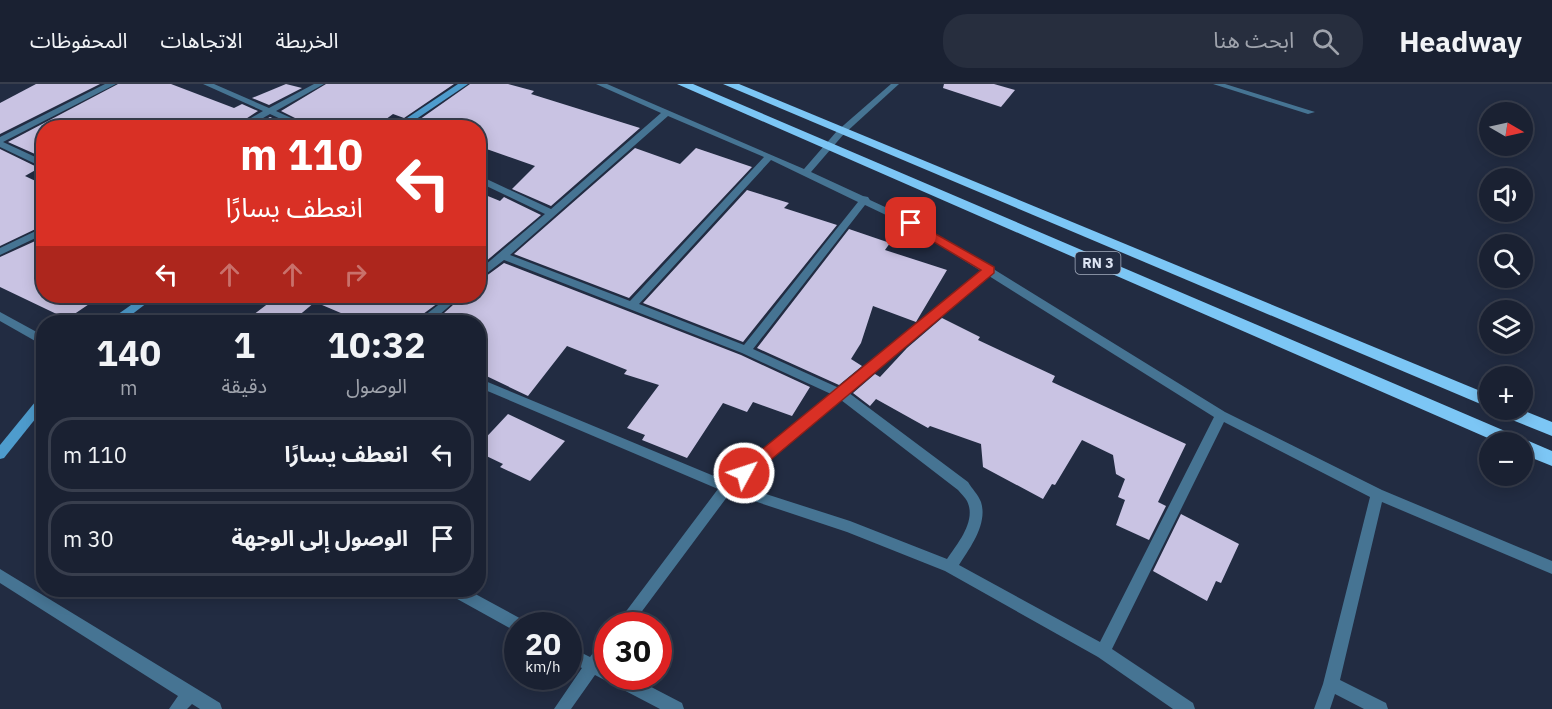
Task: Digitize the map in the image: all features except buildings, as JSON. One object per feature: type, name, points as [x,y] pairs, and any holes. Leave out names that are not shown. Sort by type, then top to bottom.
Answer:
[{"type":"highway","name":"RN 3","points":[[682,84],[1490,432]]},
{"type":"highway","name":"RN 3","points":[[729,84],[840,133],[1479,397]]},
{"type":"highway","points":[[1530,420],[1552,429]]},
{"type":"highway","points":[[1533,451],[1552,459]]},
{"type":"main road","points":[[408,120],[464,84]]},
{"type":"main road","points":[[125,315],[141,303]]},
{"type":"main road","points":[[0,454],[6,438],[36,407]]},
{"type":"street","points":[[42,120],[112,84]]},
{"type":"street","points":[[207,84],[290,120]]},
{"type":"street","points":[[253,120],[320,84]]},
{"type":"street","points":[[600,84],[865,199],[990,270],[1221,415],[1377,494],[1552,568]]},
{"type":"street","points":[[486,271],[668,112]]},
{"type":"street","points":[[0,142],[36,123]]},
{"type":"street","points":[[806,172],[840,133]]},
{"type":"street","points":[[0,142],[36,161]]},
{"type":"street","points":[[632,305],[770,156]]},
{"type":"street","points":[[486,182],[552,213]]},
{"type":"street","points":[[746,350],[865,199]]},
{"type":"street","points":[[0,252],[36,234]]},
{"type":"street","points":[[504,256],[746,350],[840,393],[963,486],[974,501],[976,515],[971,532],[950,567]]},
{"type":"street","points":[[633,612],[727,487],[990,270]]},
{"type":"street","points":[[433,315],[447,303]]},
{"type":"street","points":[[0,316],[36,337]]},
{"type":"street","points":[[486,385],[727,487],[850,527],[950,567],[1103,652],[1187,709]]},
{"type":"street","points":[[1103,652],[1221,415]]},
{"type":"street","points":[[1322,709],[1331,684],[1377,494]]},
{"type":"street","points":[[0,575],[214,709]]},
{"type":"street","points":[[468,597],[504,617]]},
{"type":"street","points":[[582,660],[592,666]]},
{"type":"street","points":[[562,709],[594,663]]},
{"type":"street","points":[[1331,684],[1380,709]]},
{"type":"street","points":[[640,690],[676,709]]},
{"type":"street","points":[[177,709],[190,694]]},
{"type":"lane","points":[[840,133],[895,84]]},
{"type":"lane","points":[[1217,84],[1311,112]]},
{"type":"route","points":[[744,473],[990,270],[911,223]]}]
